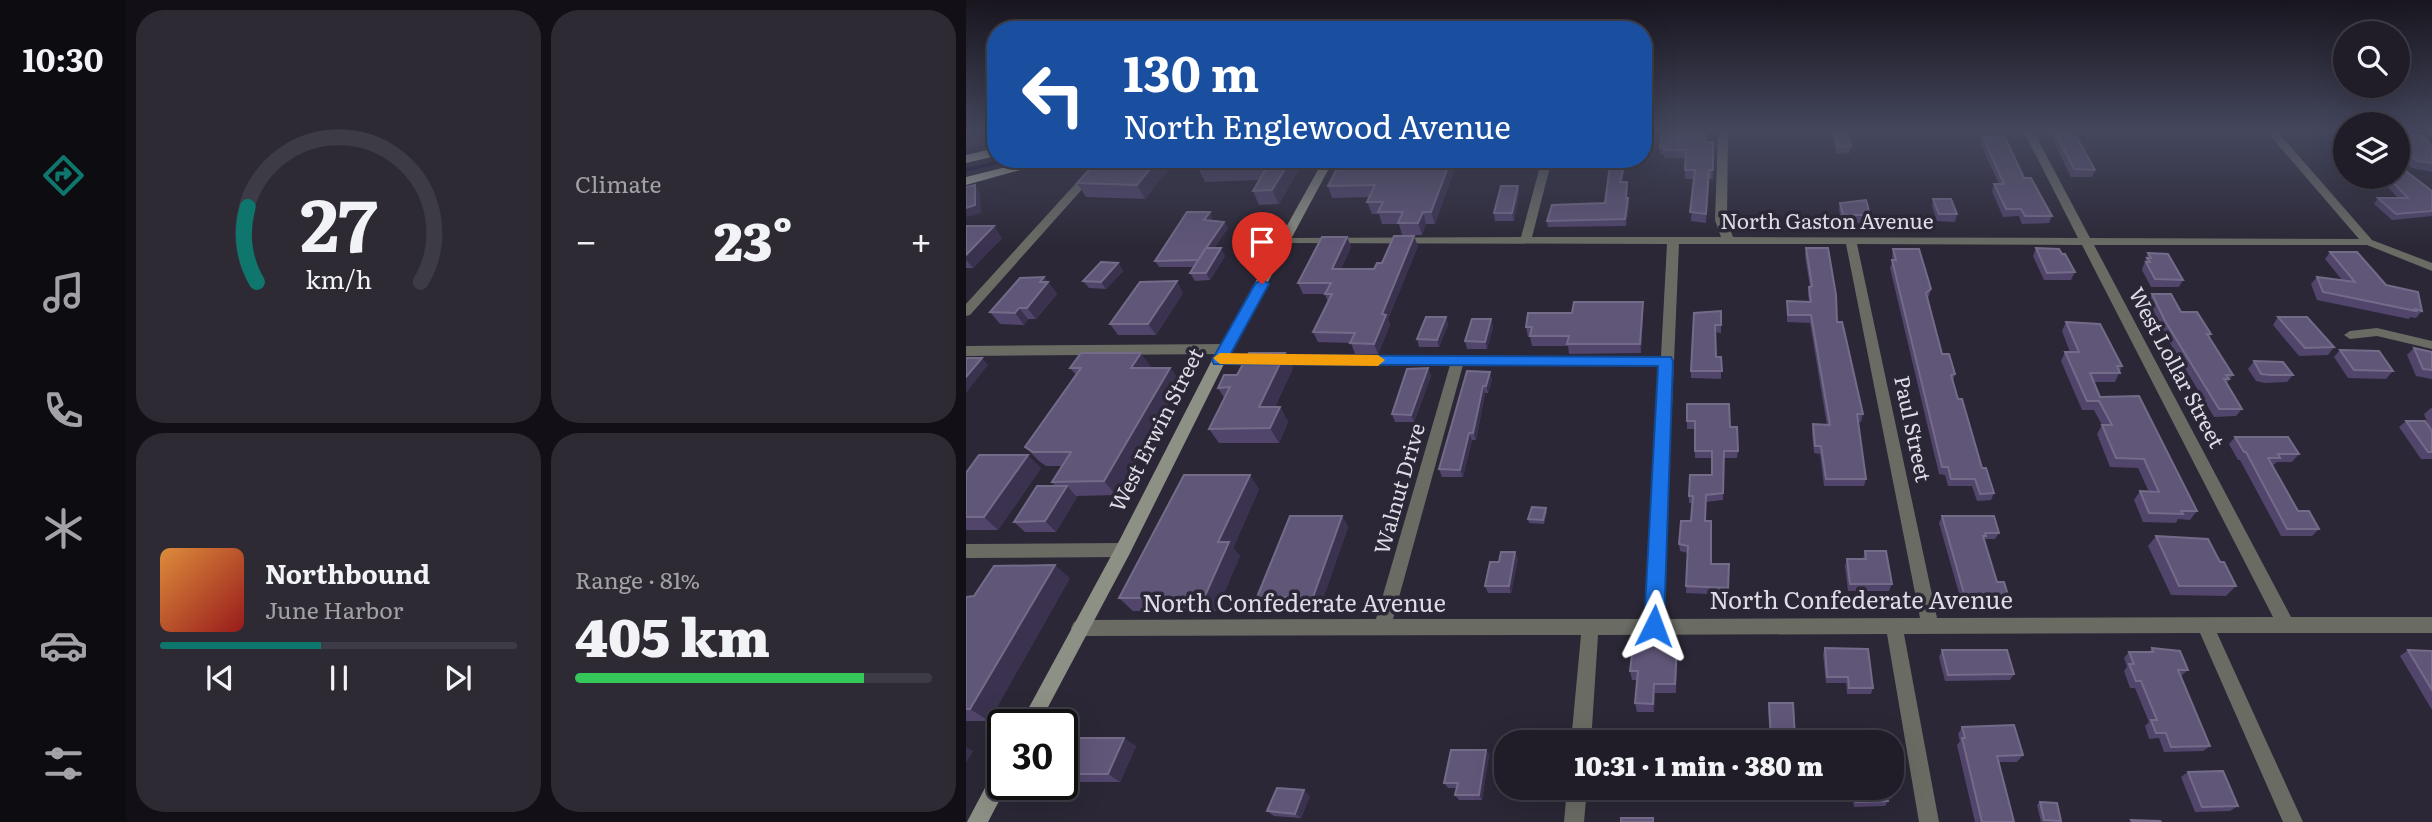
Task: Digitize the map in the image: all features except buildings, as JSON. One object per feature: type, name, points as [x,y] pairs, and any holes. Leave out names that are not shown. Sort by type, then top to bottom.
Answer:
[{"type":"main road","points":[[966,181],[1009,170]]},
{"type":"main road","name":"West Erwin Street","points":[[1037,709],[1123,550],[1223,354],[1323,170]]},
{"type":"main road","points":[[977,822],[989,800]]},
{"type":"street","points":[[966,312],[1087,170]]},
{"type":"street","points":[[1527,240],[1544,170]]},
{"type":"street","points":[[1722,170],[1721,220],[1728,240]]},
{"type":"street","name":"West Lollar Street","points":[[2049,170],[2285,624]]},
{"type":"street","points":[[2305,170],[2368,242],[2432,267]]},
{"type":"street","name":"North Gaston Avenue","points":[[1286,240],[2368,242]]},
{"type":"street","points":[[1654,626],[1673,240]]},
{"type":"street","name":"Paul Street","points":[[1851,243],[1930,625]]},
{"type":"street","points":[[2350,335],[2377,332],[2432,345]]},
{"type":"street","points":[[966,351],[1223,354],[1458,361],[1666,361]]},
{"type":"street","name":"Walnut Drive","points":[[1382,629],[1458,361]]},
{"type":"street","points":[[966,551],[1123,550]]},
{"type":"street","name":"North Confederate Avenue","points":[[1080,628],[1590,629],[1654,626],[2432,625]]},
{"type":"street","points":[[1894,626],[1929,822]]},
{"type":"street","points":[[2205,626],[2293,822]]},
{"type":"street","points":[[1582,730],[1590,629]]},
{"type":"street","points":[[1574,822],[1576,800]]},
{"type":"slow traffic","points":[[1220,358],[1219,360],[1378,360]]},
{"type":"route","points":[[1262,284],[1219,360],[1666,361],[1654,626]]}]
